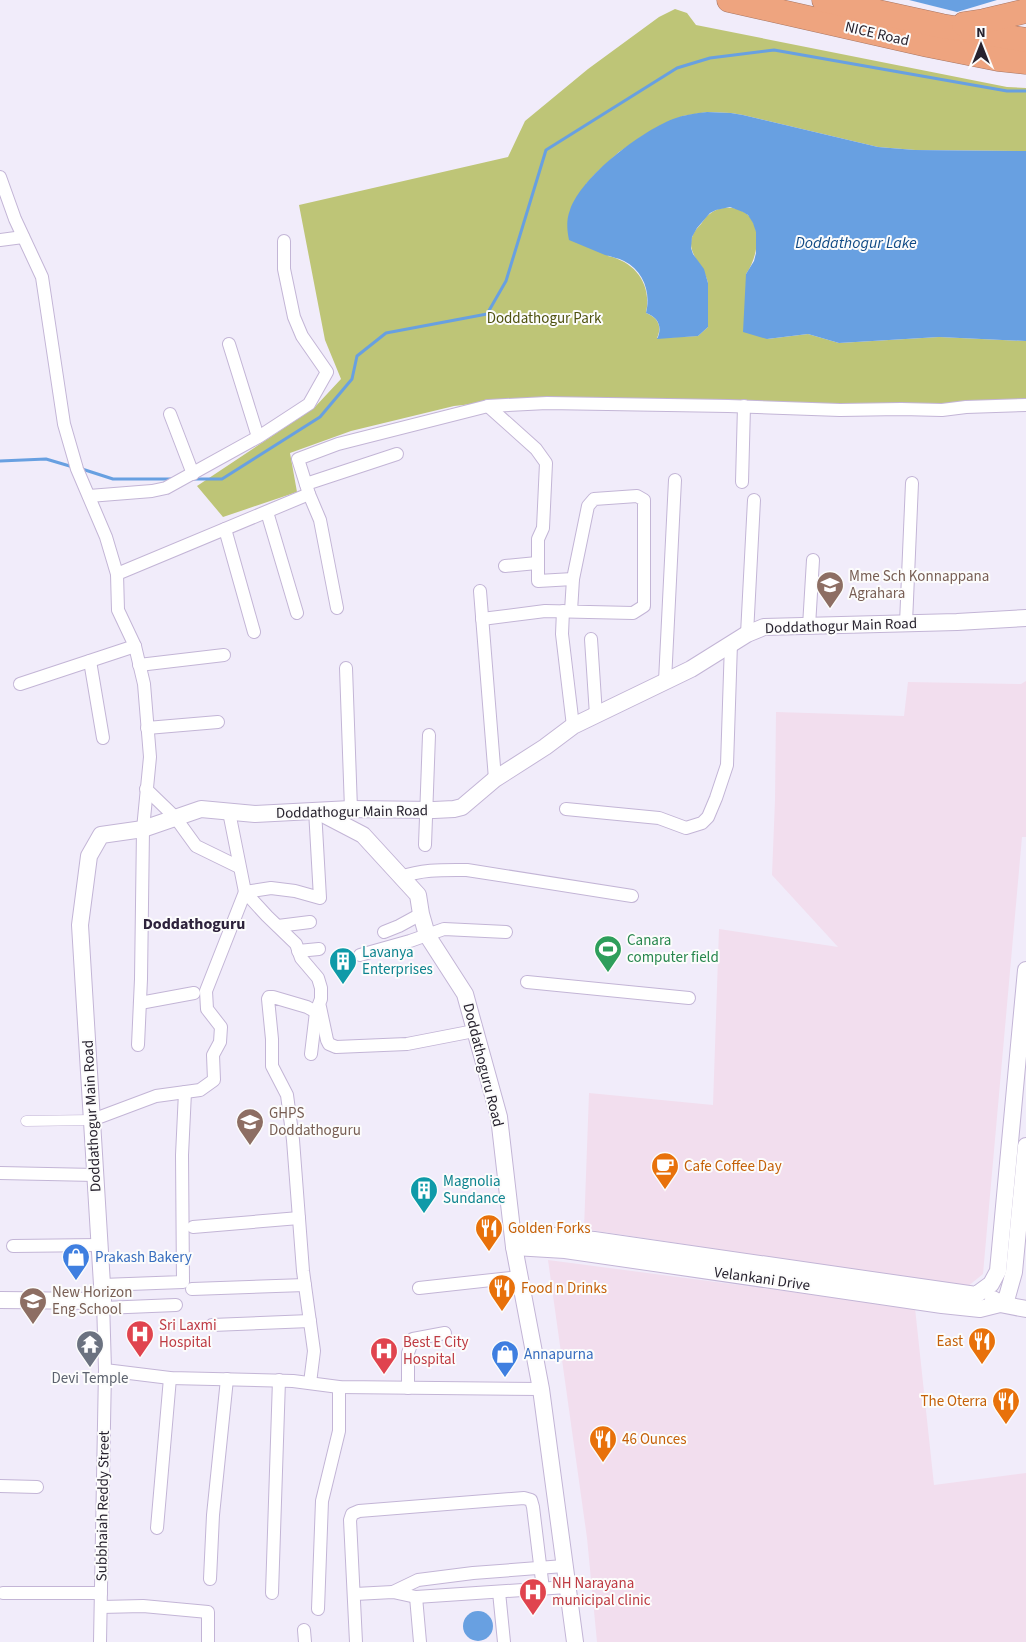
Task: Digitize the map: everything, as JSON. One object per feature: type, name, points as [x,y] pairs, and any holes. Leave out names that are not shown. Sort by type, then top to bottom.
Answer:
[{"type":"highway","name":"NICE Road","points":[[729,0],[928,45],[998,59],[1026,62]]},
{"type":"highway","name":"NICE Road","points":[[824,0],[942,26],[1026,40]]},
{"type":"highway","points":[[942,26],[984,21],[1026,11]]},
{"type":"street","points":[[0,177],[15,219],[42,276],[64,424],[77,469],[106,537],[117,574],[118,610],[135,646],[144,684],[150,757],[143,829],[138,1045]]},
{"type":"street","points":[[0,240],[23,237]]},
{"type":"street","points":[[89,496],[152,492],[166,488],[258,437],[309,404],[327,372],[302,336],[294,317],[284,269],[284,241]]},
{"type":"street","points":[[229,344],[258,437]]},
{"type":"street","points":[[337,608],[320,520],[307,489],[298,459],[338,444],[488,406],[547,403],[744,406],[840,410],[942,410],[966,407],[1026,405]]},
{"type":"street","points":[[488,406],[536,449],[546,463],[543,528],[538,539],[538,581],[573,579]]},
{"type":"street","points":[[742,482],[744,406]]},
{"type":"street","points":[[170,414],[193,474]]},
{"type":"street","points":[[117,574],[267,512],[307,489],[397,454]]},
{"type":"street","points":[[665,681],[675,480]]},
{"type":"street","points":[[906,624],[912,483]]},
{"type":"street","points":[[482,619],[545,611],[567,611],[633,613],[644,606],[644,500],[637,496],[594,499],[588,506],[567,611],[562,634],[574,726]]},
{"type":"street","points":[[746,634],[754,500]]},
{"type":"street","points":[[267,512],[297,613]]},
{"type":"street","points":[[226,529],[254,632]]},
{"type":"street","points":[[810,626],[813,560]]},
{"type":"street","points":[[505,566],[537,563]]},
{"type":"street","points":[[480,591],[495,779]]},
{"type":"street","name":"Doddathogur Main Road","points":[[103,1298],[80,924],[89,856],[101,835],[143,829],[201,809],[255,814],[351,808],[454,809],[462,807],[495,779],[574,726],[691,669],[746,634],[764,627],[906,624],[1026,618]]},
{"type":"street","points":[[591,638],[596,715]]},
{"type":"street","points":[[566,809],[658,818],[686,828],[702,824],[708,817],[727,765],[731,643]]},
{"type":"street","points":[[20,684],[135,646]]},
{"type":"street","points":[[139,665],[224,655]]},
{"type":"street","points":[[90,661],[103,738]]},
{"type":"street","points":[[346,668],[351,808]]},
{"type":"street","points":[[147,728],[218,722]]},
{"type":"street","points":[[425,845],[429,735]]},
{"type":"street","points":[[146,789],[175,817],[196,846],[239,867]]},
{"type":"street","points":[[245,892],[271,888],[320,898],[314,810]]},
{"type":"street","name":"Doddathoguru Road","points":[[314,810],[363,835],[418,895],[427,935],[465,994],[498,1117],[514,1239]]},
{"type":"street","points":[[230,812],[245,892],[296,944],[301,958],[318,978],[321,988],[311,1054]]},
{"type":"street","points":[[402,876],[415,872],[467,870],[632,896]]},
{"type":"street","points":[[26,1121],[92,1120],[156,1096],[200,1090],[214,1080],[213,1055],[220,1042],[221,1027],[207,1009],[206,991],[245,892]]},
{"type":"street","points":[[384,932],[421,914]]},
{"type":"street","points":[[278,926],[310,922]]},
{"type":"street","points":[[360,955],[444,929],[506,932]]},
{"type":"street","points":[[298,951],[319,949]]},
{"type":"street","points":[[1026,970],[998,1270],[987,1288],[1004,1300],[1026,1309]]},
{"type":"street","points":[[527,982],[689,998]]},
{"type":"street","points":[[140,1003],[194,993]]},
{"type":"street","points":[[310,1383],[314,1351],[305,1285],[293,1140],[287,1095],[272,1066],[272,1039],[268,997],[318,1009]]},
{"type":"street","points":[[318,1009],[327,1040],[329,1044],[336,1047],[407,1044],[474,1031]]},
{"type":"street","points":[[103,1298],[183,1282],[182,1173],[185,1092]]},
{"type":"street","points":[[1004,1300],[1014,1272],[1026,1146]]},
{"type":"street","points":[[0,1174],[96,1175]]},
{"type":"street","points":[[193,1227],[299,1218]]},
{"type":"street","points":[[514,1239],[519,1278],[541,1389],[575,1642]]},
{"type":"street","name":"Velankani Drive","points":[[514,1239],[603,1241],[962,1293],[976,1294],[987,1288]]},
{"type":"street","name":"Velankani Drive","points":[[514,1239],[569,1251],[963,1308],[980,1309],[1004,1300]]},
{"type":"street","points":[[13,1246],[100,1245]]},
{"type":"street","points":[[419,1288],[519,1278]]},
{"type":"street","points":[[192,1289],[305,1285]]},
{"type":"street","points":[[0,1300],[103,1298],[176,1305]]},
{"type":"street","name":"Subbhaiah Reddy Street","points":[[100,1642],[105,1370],[103,1298]]},
{"type":"street","points":[[212,1325],[310,1321]]},
{"type":"street","points":[[408,1388],[408,1354],[413,1338],[445,1333]]},
{"type":"street","points":[[105,1370],[170,1378],[279,1380],[339,1387],[541,1389]]},
{"type":"street","points":[[157,1528],[170,1378]]},
{"type":"street","points":[[210,1579],[212,1515],[227,1379]]},
{"type":"street","points":[[272,1593],[279,1380]]},
{"type":"street","points":[[318,1609],[322,1500],[339,1430],[339,1387]]},
{"type":"street","points":[[0,1486],[37,1487]]},
{"type":"street","points":[[356,1642],[350,1520],[352,1514],[359,1511],[524,1498],[531,1500],[543,1589]]},
{"type":"street","points":[[393,1592],[418,1580],[473,1573],[564,1566]]},
{"type":"street","points":[[473,1573],[474,1594]]},
{"type":"street","points":[[355,1594],[393,1592],[416,1597],[567,1587]]},
{"type":"street","points":[[499,1592],[504,1642]]},
{"type":"street","points":[[3,1593],[101,1593]]},
{"type":"street","points":[[416,1597],[420,1642]]},
{"type":"street","points":[[101,1607],[143,1606],[208,1612],[208,1642]]},
{"type":"shaded area","points":[[1026,681],[1026,837],[1022,837],[983,1274],[967,1287],[584,1229],[589,1093],[713,1105],[719,929],[838,947],[772,875],[776,712],[904,716],[908,682],[1021,684]]},
{"type":"shaded area","points":[[548,1260],[915,1308],[934,1485],[1026,1473],[1026,1642],[597,1642],[587,1538]]},
{"type":"green space","name":"Doddathogur Park","points":[[675,9],[687,13],[696,25],[1007,87],[1026,88],[1026,151],[915,150],[878,147],[731,113],[707,112],[683,116],[654,129],[619,152],[586,184],[608,256],[618,259],[634,269],[644,284],[647,293],[646,313],[657,320],[659,330],[657,338],[698,336],[708,327],[708,283],[693,253],[692,238],[705,218],[713,211],[733,208],[743,211],[751,218],[755,226],[756,246],[751,266],[746,274],[767,339],[808,334],[839,343],[939,337],[1026,341],[1026,403],[889,406],[499,401],[454,406],[351,431],[290,453],[297,492],[223,517],[197,486],[314,408],[341,379],[325,340],[299,205],[508,157],[525,121],[588,69],[659,17]]},
{"type":"water","points":[[909,0],[997,0],[957,12]]},
{"type":"water","name":"Doddathogur Lake","points":[[707,112],[743,115],[878,147],[915,150],[1026,151],[1026,341],[939,337],[839,343],[808,334],[767,339],[743,332],[746,274],[754,261],[756,253],[756,232],[748,215],[730,207],[710,213],[692,237],[691,248],[693,254],[704,269],[708,283],[708,327],[698,336],[657,339],[660,330],[658,323],[654,317],[646,313],[647,290],[637,271],[624,261],[569,240],[568,218],[577,197],[587,183],[599,170],[629,145],[673,119]]},
{"type":"water","points":[[478,1611],[489,1615],[493,1626],[489,1637],[478,1641],[467,1637],[463,1626],[467,1615]]},
{"type":"waterway","points":[[193,479],[222,479],[320,417],[352,379],[357,356],[386,333],[487,314],[506,281],[546,150],[677,68],[710,58],[774,50],[1007,91],[1026,91]]},
{"type":"waterway","points":[[0,461],[46,459],[73,467]]},
{"type":"waterway","points":[[82,469],[113,479],[174,479]]},
{"type":"place","name":"Mme Sch Konnappana Agrahara","points":[[830,609]]},
{"type":"place","name":"Canara computer field","points":[[608,973]]},
{"type":"place","name":"Lavanya Enterprises","points":[[343,985]]},
{"type":"place","name":"GHPS Doddathoguru","points":[[250,1146]]},
{"type":"place","name":"Cafe Coffee Day","points":[[665,1190]]},
{"type":"place","name":"Magnolia Sundance","points":[[424,1214]]},
{"type":"place","name":"Golden Forks","points":[[489,1252]]},
{"type":"place","name":"Prakash Bakery","points":[[76,1281]]},
{"type":"place","name":"Food n Drinks","points":[[502,1312]]},
{"type":"place","name":"New Horizon Eng School","points":[[33,1325]]},
{"type":"place","name":"Sri Laxmi Hospital","points":[[140,1358]]},
{"type":"place","name":"East","points":[[982,1365]]},
{"type":"place","name":"Devi Temple","points":[[90,1368]]},
{"type":"place","name":"Best E City Hospital","points":[[384,1375]]},
{"type":"place","name":"Annapurna","points":[[505,1378]]},
{"type":"place","name":"The Oterra","points":[[1006,1425]]},
{"type":"place","name":"46 Ounces","points":[[603,1463]]},
{"type":"place","name":"NH Narayana municipal clinic","points":[[533,1616]]},
{"type":"district","name":"Doddathoguru","points":[[194,924]]}]
